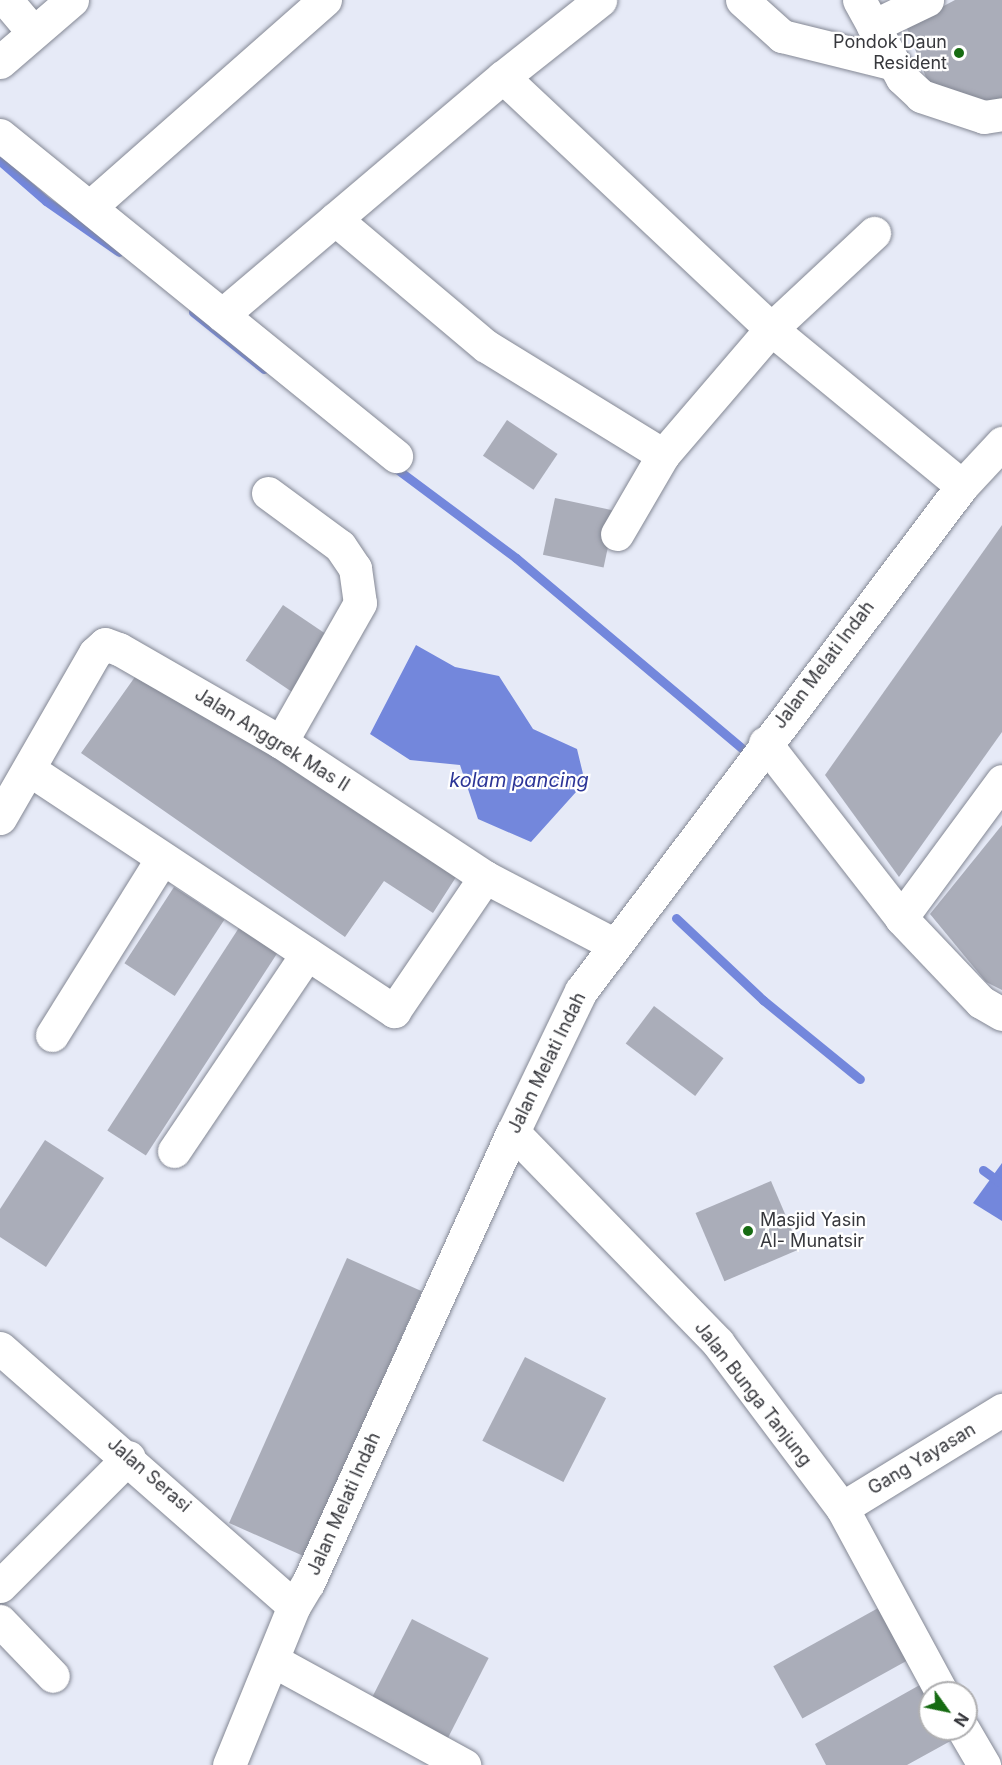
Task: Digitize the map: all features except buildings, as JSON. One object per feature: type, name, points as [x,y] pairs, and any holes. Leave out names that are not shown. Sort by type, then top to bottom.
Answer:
[{"type":"street","points":[[6,0],[33,32]]},
{"type":"street","points":[[0,62],[72,0]]},
{"type":"street","points":[[91,206],[325,0]]},
{"type":"street","points":[[222,315],[503,77],[600,0]]},
{"type":"street","points":[[742,0],[782,36],[895,64]]},
{"type":"street","points":[[927,0],[866,13],[895,64],[921,96],[984,117],[1002,114]]},
{"type":"street","points":[[503,77],[771,329],[962,486]]},
{"type":"street","points":[[0,135],[91,206],[396,456]]},
{"type":"street","points":[[335,219],[486,346],[663,455]]},
{"type":"street","points":[[618,534],[663,455],[771,329],[874,233]]},
{"type":"street","name":"Jalan Melati Indah","points":[[229,1765],[274,1661],[294,1606],[313,1573],[513,1132],[581,991],[765,743],[962,486],[1002,443]]},
{"type":"street","points":[[268,494],[340,546],[355,568],[360,603],[281,742]]},
{"type":"street","name":"Jalan Anggrek Mas II","points":[[0,818],[30,770],[95,653],[105,644],[120,648],[281,742],[485,877],[614,944]]},
{"type":"street","points":[[765,743],[901,918],[981,1002],[1002,1014]]},
{"type":"street","points":[[30,770],[394,1011],[485,877]]},
{"type":"street","points":[[901,918],[1002,781]]},
{"type":"street","points":[[52,1035],[162,858]]},
{"type":"street","points":[[174,1151],[307,954]]},
{"type":"street","name":"Jalan Bunga Tanjung","points":[[513,1132],[718,1343],[842,1508],[936,1681]]},
{"type":"street","name":"Jalan Serasi","points":[[0,1348],[129,1457],[294,1606]]},
{"type":"street","name":"Gang Yayasan","points":[[842,1508],[1002,1410]]},
{"type":"street","points":[[0,1586],[129,1457]]},
{"type":"street","points":[[0,1621],[53,1676]]},
{"type":"street","points":[[274,1661],[464,1765]]},
{"type":"street","points":[[970,1741],[984,1765]]},
{"type":"water","name":"kolam pancing","points":[[416,645],[455,667],[499,676],[533,729],[577,749],[585,782],[531,842],[478,819],[460,765],[410,760],[370,734]]},
{"type":"water","points":[[1002,1163],[1002,1221],[973,1203]]},
{"type":"waterway","points":[[0,161],[46,201],[119,252]]},
{"type":"waterway","points":[[193,312],[264,369]]},
{"type":"waterway","points":[[390,464],[516,558],[742,748]]},
{"type":"waterway","points":[[676,918],[763,1000],[860,1079]]},
{"type":"waterway","points":[[983,1170],[1002,1184]]},
{"type":"place","name":"Pondok Daun Resident","points":[[959,53]]},
{"type":"place","name":"Masjid Yasin Al- Munatsir","points":[[748,1231]]}]
